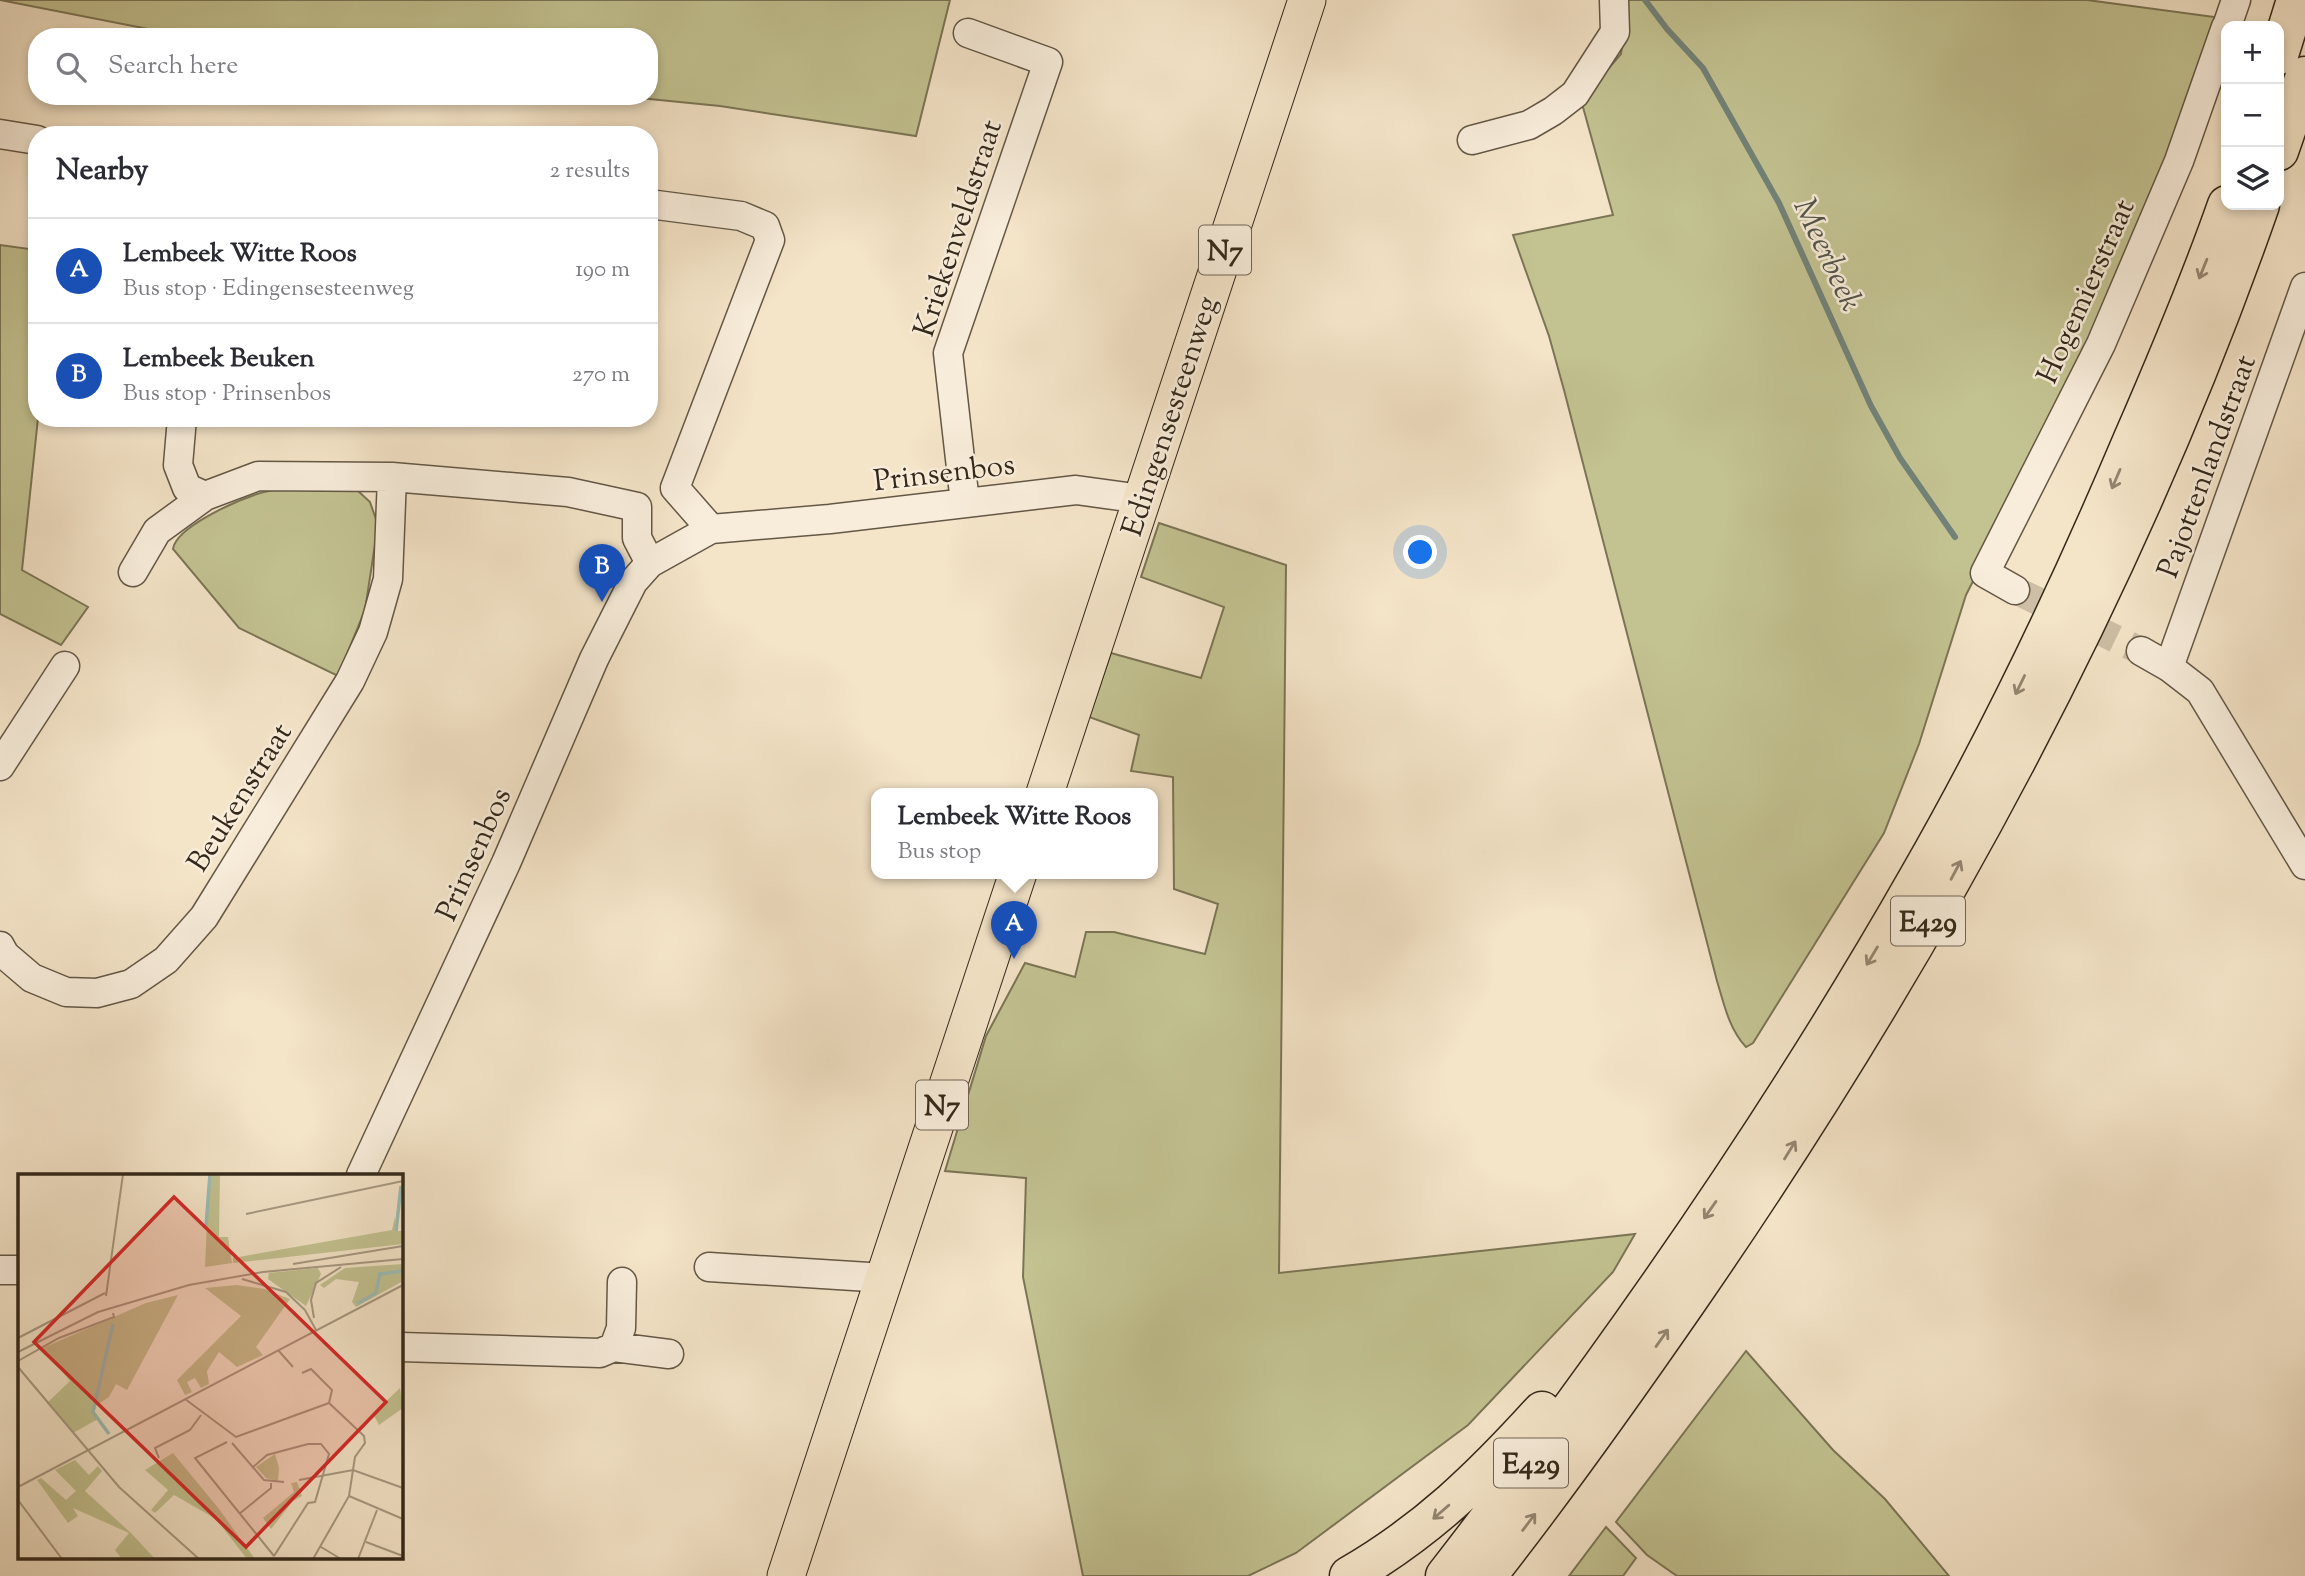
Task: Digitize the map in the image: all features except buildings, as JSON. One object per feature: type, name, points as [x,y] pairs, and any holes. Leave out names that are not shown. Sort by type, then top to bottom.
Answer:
[{"type":"highway","points":[[2284,39],[2296,0]]},
{"type":"highway","points":[[2280,147],[2305,76]]},
{"type":"highway","name":"E429","points":[[1445,1576],[1615,1348],[1741,1165],[1843,1004],[1919,877],[2000,726],[2094,530],[2162,371],[2225,210]]},
{"type":"highway","name":"E429","points":[[1487,1576],[1640,1370],[1767,1185],[1870,1022],[1945,892],[2023,748],[2125,537],[2191,385],[2258,210]]},
{"type":"highway","points":[[1349,1576],[1438,1516],[1498,1460],[1560,1392],[1615,1348]]},
{"type":"main road","name":"Edingensesteenweg","points":[[1047,788],[1307,0]]},
{"type":"main road","name":"N7","points":[[786,1576],[1016,879]]},
{"type":"street","points":[[1472,140],[1529,125],[1575,94],[1615,32],[1614,0]]},
{"type":"street","name":"Hogemierstraat","points":[[2228,21],[2236,0]]},
{"type":"street","name":"Kriekenveldstraat","points":[[965,503],[948,353],[1048,62],[968,33]]},
{"type":"street","name":"Hogemierstraat","points":[[2015,590],[1985,573],[2101,344],[2179,161],[2221,41]]},
{"type":"street","points":[[0,134],[28,139]]},
{"type":"street","points":[[157,531],[205,496],[258,476],[392,477],[568,492],[637,507],[675,488],[770,240],[765,226],[741,216],[658,205]]},
{"type":"street","name":"Pajottenlandstraat","points":[[2169,667],[2305,287]]},
{"type":"street","points":[[133,572],[157,531],[178,465],[181,427]]},
{"type":"street","points":[[178,465],[187,488],[205,496]]},
{"type":"street","name":"Beukenstraat","points":[[0,946],[5,955],[32,978],[65,992],[97,993],[131,984],[166,960],[204,917],[350,681],[373,632],[388,579],[392,477]]},
{"type":"street","points":[[675,488],[711,528]]},
{"type":"street","name":"Prinsenbos","points":[[361,1174],[506,863],[594,659],[633,582],[650,564],[711,528],[830,519],[1076,489],[1142,499]]},
{"type":"street","points":[[637,507],[637,538],[650,564]]},
{"type":"street","points":[[2141,651],[2169,667],[2200,691],[2305,865]]},
{"type":"street","points":[[0,766],[65,666]]},
{"type":"street","points":[[709,1267],[885,1278]]},
{"type":"street","points":[[0,1269],[18,1270]]},
{"type":"street","points":[[614,1347],[621,1328],[622,1282]]},
{"type":"street","points":[[402,1347],[600,1353],[614,1347],[670,1354]]},
{"type":"shaded area","points":[[0,0],[950,0],[916,136],[720,106],[658,100],[658,28],[143,28]]},
{"type":"shaded area","points":[[1628,0],[2087,0],[2222,18],[2082,367],[1966,595],[1919,744],[1884,833],[1753,1043],[1746,1047],[1731,1024],[1717,981],[1564,390],[1549,336],[1513,235],[1613,215],[1581,100],[1621,54]]},
{"type":"shaded area","points":[[0,245],[28,249],[28,427],[37,427],[22,570],[88,607],[61,645],[0,614]]},
{"type":"shaded area","points":[[306,486],[357,490],[370,502],[378,525],[365,610],[338,676],[239,628],[173,549],[184,532],[195,524],[247,497]]},
{"type":"shaded area","points":[[1159,523],[1286,565],[1279,1273],[1635,1234],[1613,1272],[1468,1425],[1296,1553],[1248,1576],[1083,1576],[1023,1277],[1026,1178],[945,1171],[986,1036],[1025,963],[1075,977],[1086,932],[1114,932],[1205,954],[1218,904],[1174,889],[1173,777],[1131,771],[1139,735],[1089,717],[1111,653],[1201,678],[1224,607],[1141,577]]},
{"type":"shaded area","points":[[1746,1351],[1833,1450],[1885,1499],[1949,1576],[1677,1576],[1647,1555],[1616,1522]]},
{"type":"shaded area","points":[[1606,1527],[1636,1558],[1623,1576],[1569,1576]]},
{"type":"waterway","name":"Meerbeek","points":[[1645,0],[1703,68],[1779,203],[1871,406],[1900,458],[1955,537]]},
{"type":"tunnel","points":[[2015,590],[2141,651]]},
{"type":"place","name":"Lembeek Beuken","points":[[602,602]]},
{"type":"place","name":"Lembeek Witte Roos","points":[[1014,959]]}]
